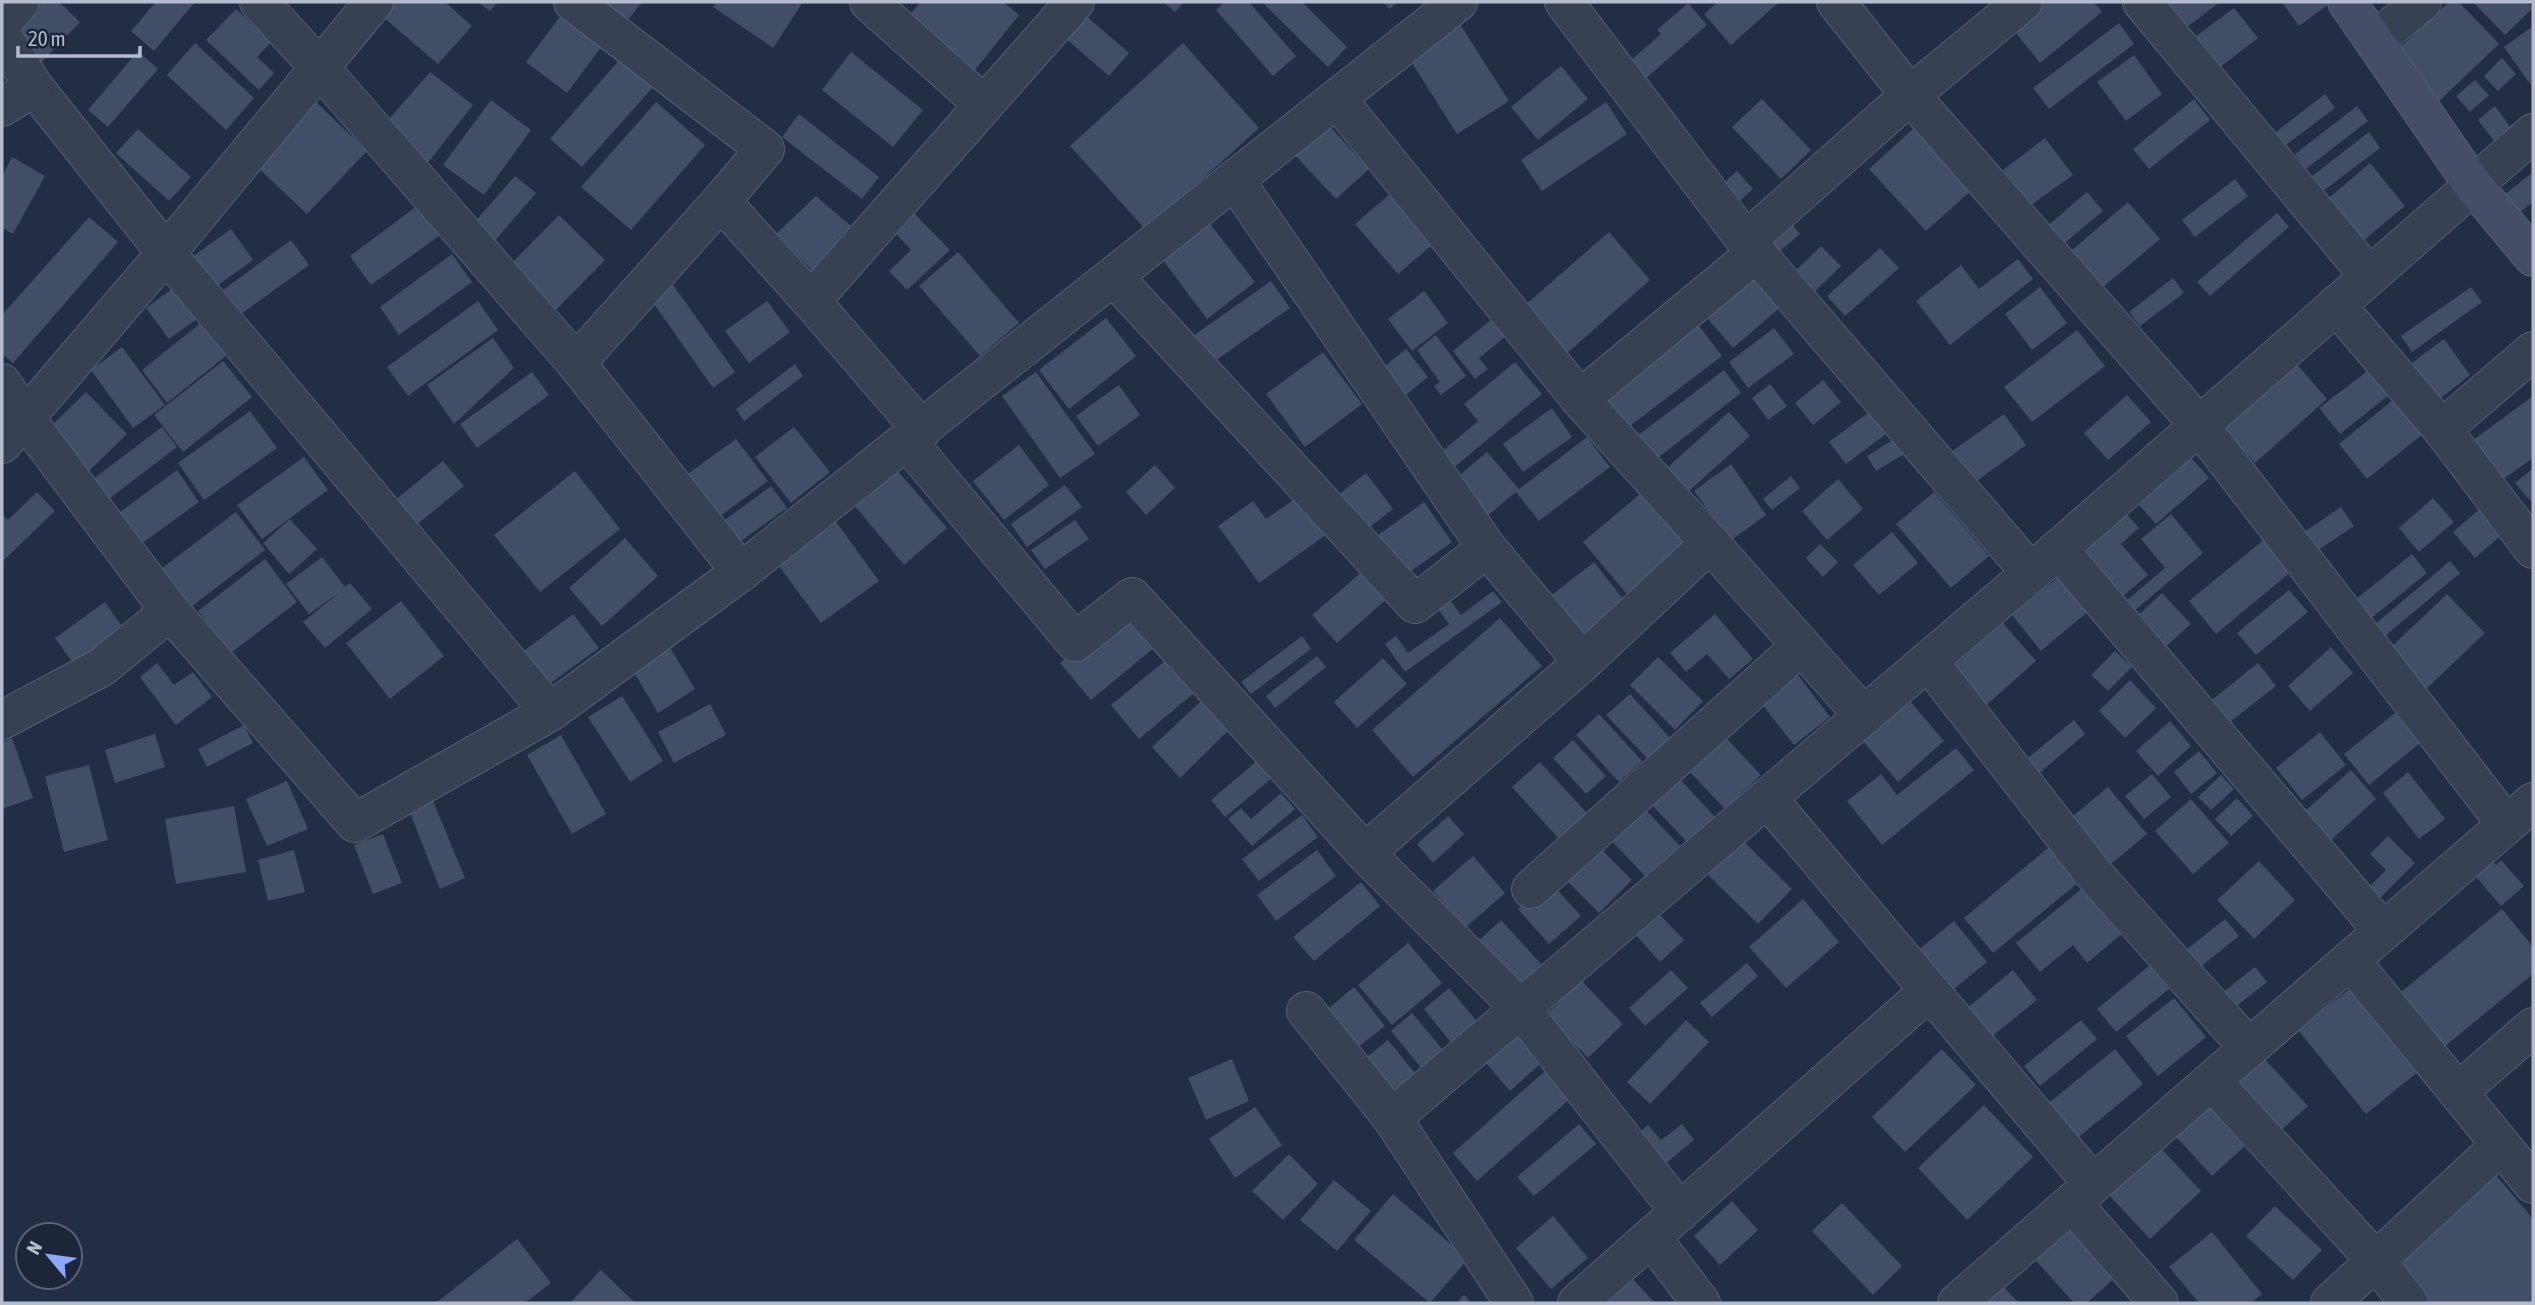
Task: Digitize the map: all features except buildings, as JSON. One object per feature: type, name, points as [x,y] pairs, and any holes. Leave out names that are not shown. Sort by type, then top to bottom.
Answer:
[{"type":"street","points":[[2,23],[20,2]]},
{"type":"street","points":[[259,2],[320,68],[576,363],[741,572]]},
{"type":"street","points":[[13,431],[166,253],[374,2]]},
{"type":"street","points":[[573,2],[765,149],[576,363]]},
{"type":"street","points":[[869,2],[983,104]]},
{"type":"street","points":[[811,300],[1075,2]]},
{"type":"street","points":[[2,383],[13,431],[355,823],[550,712],[741,572],[1458,2]]},
{"type":"street","points":[[1564,2],[1751,247],[2044,561],[2383,932]]},
{"type":"street","points":[[1836,2],[1910,95],[2199,425],[2520,813],[1957,1303]]},
{"type":"street","points":[[1580,399],[1751,247],[1910,95],[2023,2]]},
{"type":"street","points":[[2141,2],[2369,276]]},
{"type":"street","points":[[2347,2],[2473,185],[2533,257]]},
{"type":"street","points":[[2374,41],[2422,2]]},
{"type":"street","points":[[2,37],[34,86],[166,253],[550,712]]},
{"type":"street","points":[[2,107],[34,86]]},
{"type":"street","points":[[1337,99],[1580,399],[1864,716]]},
{"type":"street","points":[[1392,1118],[2044,561],[2533,133]]},
{"type":"street","points":[[1234,179],[1487,548],[1583,662]]},
{"type":"street","points":[[721,201],[811,300],[1076,642],[1132,597],[1365,853],[1521,1009],[1680,1213]]},
{"type":"street","points":[[1114,277],[1415,604],[1487,548]]},
{"type":"street","points":[[2336,304],[2442,429],[2533,549]]},
{"type":"street","points":[[2442,429],[2533,351]]},
{"type":"street","points":[[1365,853],[1583,662],[1710,543]]},
{"type":"street","points":[[2,720],[102,667],[170,611]]},
{"type":"street","points":[[1531,889],[1801,646]]},
{"type":"street","points":[[1928,661],[2093,873],[2249,1048]]},
{"type":"street","points":[[1767,798],[1929,991],[2082,1194],[2159,1303]]},
{"type":"street","points":[[2350,960],[2533,1184]]},
{"type":"street","points":[[1577,1303],[1929,991]]},
{"type":"street","points":[[1306,1011],[1392,1118],[1514,1303]]},
{"type":"street","points":[[2458,1092],[2533,1027]]},
{"type":"street","points":[[2211,1081],[2376,1261],[2409,1303]]},
{"type":"street","points":[[2330,1303],[2501,1145]]},
{"type":"street","points":[[1651,1237],[1701,1303]]}]
